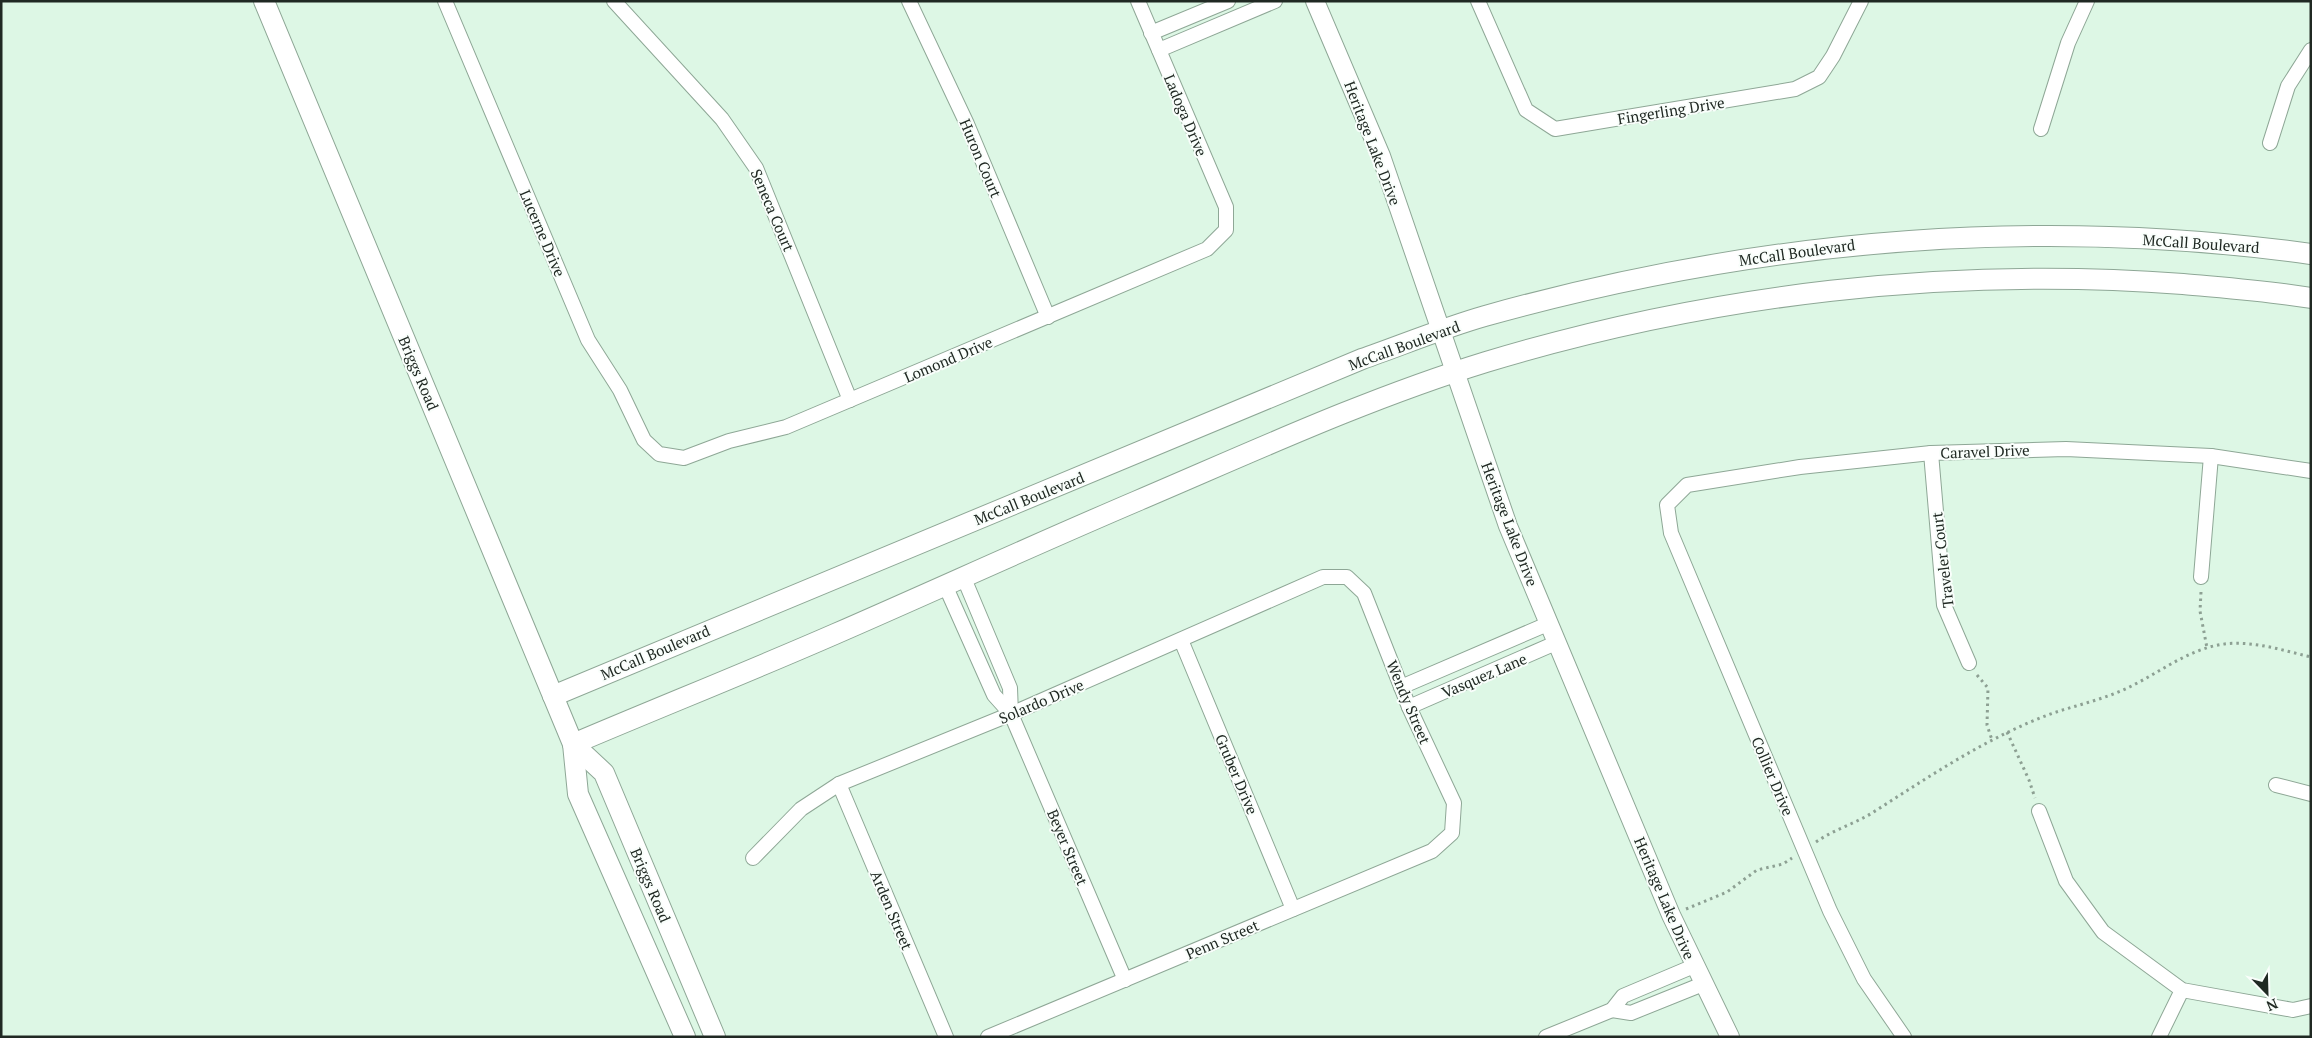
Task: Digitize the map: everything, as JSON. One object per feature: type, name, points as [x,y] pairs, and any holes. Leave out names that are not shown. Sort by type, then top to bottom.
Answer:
[{"type":"main road","name":"Briggs Road","points":[[264,1],[573,744],[578,794],[685,1037]]},
{"type":"main road","name":"McCall Boulevard","points":[[553,696],[1362,360],[1483,317],[1640,278],[1752,257],[1891,241],[2062,234],[2167,239],[2252,246],[2311,254]]},
{"type":"main road","points":[[573,744],[835,634],[963,576],[1371,402],[1455,373],[1581,336],[1659,318],[1822,291],[1890,285],[2048,278],[2230,288],[2311,298]]},
{"type":"main road","name":"Briggs Road","points":[[573,744],[604,773],[715,1037]]},
{"type":"street","name":"Lucerne Drive","points":[[445,1],[588,340],[620,390],[644,440],[659,454]]},
{"type":"street","name":"Seneca Court","points":[[614,1],[722,119],[756,168],[850,400]]},
{"type":"street","name":"Huron Court","points":[[909,1],[967,124],[1048,317]]},
{"type":"street","name":"Ladoga Drive","points":[[1138,1],[1226,207],[1226,230]]},
{"type":"street","points":[[1151,33],[1228,1]]},
{"type":"street","points":[[1159,50],[1275,1]]},
{"type":"street","name":"Heritage Lake Drive","points":[[1315,1],[1381,156],[1508,526],[1694,966],[1730,1037]]},
{"type":"street","name":"Fingerling Drive","points":[[1478,1],[1526,110],[1555,129],[1795,90],[1819,77],[1833,56],[1861,1]]},
{"type":"street","points":[[2041,129],[2068,43],[2087,1]]},
{"type":"street","points":[[2270,143],[2288,86],[2311,50]]},
{"type":"street","name":"Lomond Drive","points":[[659,454],[684,458],[729,441],[786,427],[1207,249],[1226,230]]},
{"type":"street","name":"Caravel Drive","points":[[1667,505],[1687,485],[1800,467],[1931,453],[2066,449],[2212,456],[2311,470]]},
{"type":"street","name":"Traveler Court","points":[[1931,453],[1944,605],[1969,663]]},
{"type":"street","points":[[2201,577],[2212,456]]},
{"type":"street","name":"Collier Drive","points":[[1667,505],[1671,533],[1830,910],[1864,979],[1904,1037]]},
{"type":"street","name":"Beyer Street","points":[[963,576],[1010,688],[1011,714]]},
{"type":"street","name":"Solardo Drive","points":[[753,858],[801,809],[839,784],[1011,714],[1323,577],[1347,577]]},
{"type":"street","name":"Wendy Street","points":[[1347,577],[1364,593],[1409,707],[1454,803],[1452,833]]},
{"type":"street","name":"Beyer Street","points":[[945,585],[994,696],[1011,714],[1124,980]]},
{"type":"street","name":"Vasquez Lane","points":[[1401,687],[1550,623]]},
{"type":"street","name":"Gruber Drive","points":[[1181,640],[1293,909]]},
{"type":"street","name":"Vasquez Lane","points":[[1409,707],[1558,642]]},
{"type":"street","name":"Arden Street","points":[[839,784],[946,1037]]},
{"type":"street","points":[[2276,785],[2311,794]]},
{"type":"street","points":[[2039,811],[2066,881],[2103,932],[2182,990],[2293,1010],[2311,1006]]},
{"type":"street","name":"Penn Street","points":[[988,1037],[1432,851],[1452,833]]},
{"type":"street","points":[[1546,1037],[1612,1010],[1623,996],[1694,966]]},
{"type":"street","points":[[1612,1010],[1630,1013],[1703,984]]},
{"type":"street","points":[[2158,1037],[2182,990]]},
{"type":"path","points":[[2201,577],[2200,611],[2207,648]]},
{"type":"path","points":[[1696,906],[1727,892],[1757,870],[1783,864],[1823,837],[1871,814],[1911,786],[2007,732],[2040,718],[2122,691],[2184,657],[2207,648],[2228,644],[2256,645],[2311,657]]},
{"type":"path","points":[[1969,663],[1988,688],[1987,725],[1992,740]]},
{"type":"path","points":[[2007,732],[2029,780],[2039,811]]}]
